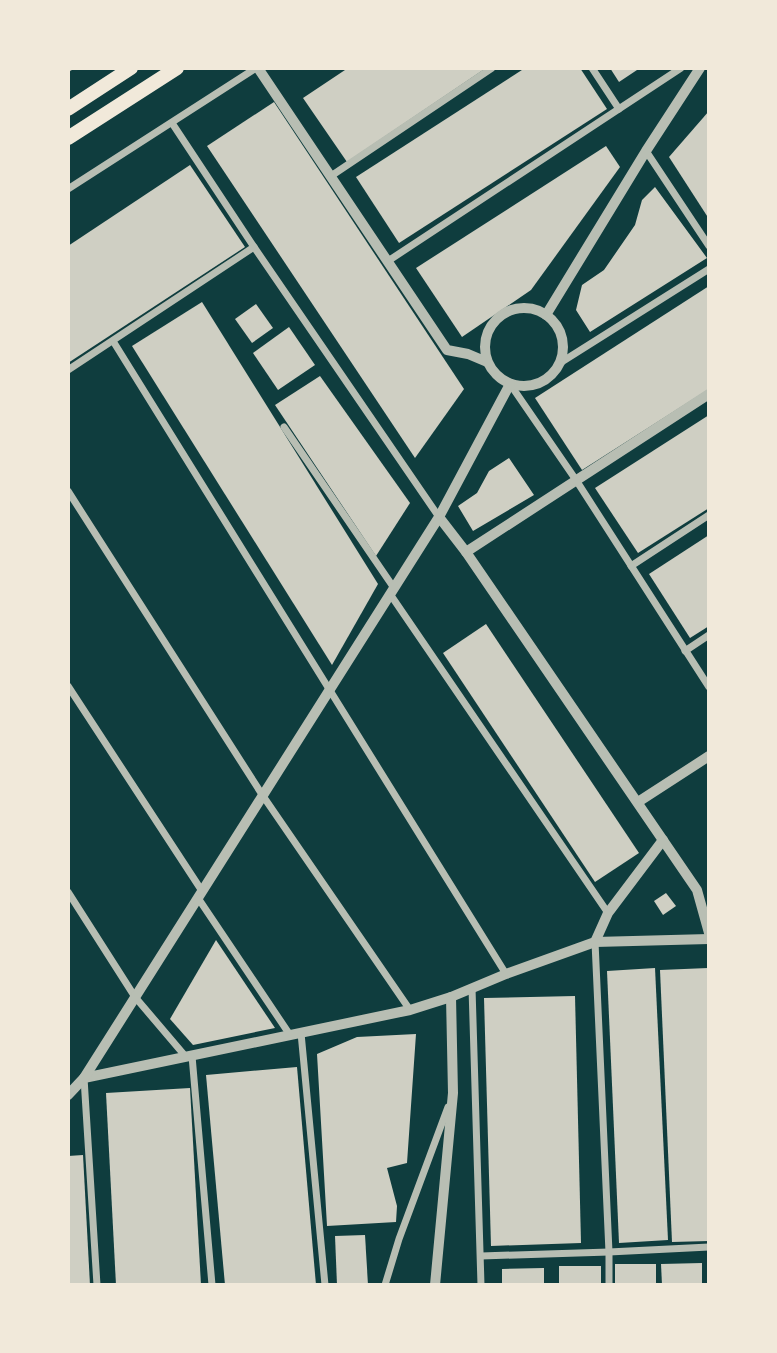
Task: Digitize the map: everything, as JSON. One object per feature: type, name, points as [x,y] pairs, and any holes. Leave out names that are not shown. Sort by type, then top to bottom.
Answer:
[{"type":"highway","points":[[68,109],[131,68]]},
{"type":"highway","points":[[68,138],[177,68]]},
{"type":"street","points":[[68,189],[257,68],[447,350],[468,354],[486,362]]},
{"type":"street","points":[[331,176],[492,68]]},
{"type":"street","points":[[592,68],[619,109]]},
{"type":"street","points":[[388,261],[681,68]]},
{"type":"street","points":[[546,314],[699,68]]},
{"type":"street","points":[[172,122],[254,247],[697,890],[709,933]]},
{"type":"street","points":[[646,151],[709,246]]},
{"type":"street","points":[[68,370],[254,247]]},
{"type":"street","points":[[560,363],[709,269]]},
{"type":"street","points":[[518,308],[533,309],[546,314],[560,331],[563,342],[560,363],[551,376],[539,384],[524,387],[499,379],[486,362],[484,348],[486,334],[494,321],[518,308]]},
{"type":"street","points":[[113,341],[506,974]]},
{"type":"street","points":[[68,1095],[84,1078],[439,516],[510,384]]},
{"type":"street","points":[[510,384],[576,480],[709,687]]},
{"type":"street","points":[[466,552],[709,394]]},
{"type":"street","points":[[284,427],[607,912]]},
{"type":"street","points":[[68,491],[262,796],[410,1010]]},
{"type":"street","points":[[631,566],[709,516]]},
{"type":"street","points":[[685,650],[709,635]]},
{"type":"street","points":[[68,686],[200,895],[295,1034],[325,1285]]},
{"type":"street","points":[[638,802],[709,756]]},
{"type":"street","points":[[608,1285],[609,1252],[596,942],[607,912],[663,840]]},
{"type":"street","points":[[68,892],[135,997],[189,1056],[212,1285]]},
{"type":"street","points":[[84,1078],[410,1010],[451,998],[506,974],[596,942],[709,939]]},
{"type":"street","points":[[472,988],[481,1285]]},
{"type":"street","points":[[435,1285],[453,1093],[451,998]]},
{"type":"street","points":[[84,1078],[97,1285]]},
{"type":"street","points":[[385,1285],[399,1239],[453,1093]]},
{"type":"street","points":[[481,1256],[709,1247]]},
{"type":"building","points":[[348,68],[486,68],[347,162],[303,98]]},
{"type":"building","points":[[525,68],[580,68],[607,109],[399,243],[356,177]]},
{"type":"building","points":[[610,68],[640,68],[619,82]]},
{"type":"building","points":[[274,102],[464,389],[415,458],[207,146]]},
{"type":"building","points":[[709,111],[709,219],[669,157]]},
{"type":"building","points":[[606,146],[620,167],[531,290],[462,337],[416,268]]},
{"type":"building","points":[[190,165],[245,247],[68,363],[68,246]]},
{"type":"building","points":[[655,187],[707,258],[590,332],[576,310],[582,285],[604,270],[635,225],[642,200]]},
{"type":"building","points":[[709,286],[709,389],[582,470],[535,398]]},
{"type":"building","points":[[202,302],[378,584],[332,665],[132,346]]},
{"type":"building","points":[[256,304],[273,328],[252,343],[235,319]]},
{"type":"building","points":[[289,327],[315,365],[278,390],[253,353]]},
{"type":"building","points":[[320,376],[410,503],[376,556],[275,405]]},
{"type":"building","points":[[709,415],[709,508],[638,553],[595,488]]},
{"type":"building","points":[[509,458],[534,495],[473,531],[458,506],[477,493],[489,471]]},
{"type":"building","points":[[709,535],[709,626],[690,638],[649,574]]},
{"type":"building","points":[[486,624],[639,853],[595,882],[443,653]]},
{"type":"building","points":[[666,893],[676,906],[663,915],[654,901]]},
{"type":"building","points":[[216,940],[275,1028],[193,1045],[170,1019]]},
{"type":"building","points":[[655,968],[668,1240],[619,1243],[607,971]]},
{"type":"building","points":[[708,968],[709,1241],[672,1242],[660,970]]},
{"type":"building","points":[[575,996],[581,1243],[491,1246],[484,998]]},
{"type":"building","points":[[416,1034],[407,1163],[387,1168],[397,1206],[396,1222],[327,1226],[317,1054],[357,1037]]},
{"type":"building","points":[[297,1067],[316,1285],[225,1285],[206,1075]]},
{"type":"building","points":[[190,1088],[201,1285],[116,1285],[106,1093]]},
{"type":"building","points":[[83,1155],[90,1285],[68,1285],[68,1156]]},
{"type":"building","points":[[365,1235],[368,1285],[337,1285],[335,1236]]},
{"type":"building","points":[[702,1263],[702,1285],[662,1285],[661,1264]]},
{"type":"building","points":[[615,1264],[656,1264],[656,1285],[615,1285]]},
{"type":"building","points":[[559,1266],[601,1266],[601,1285],[559,1285]]},
{"type":"building","points":[[544,1268],[544,1285],[502,1285],[502,1269]]}]
